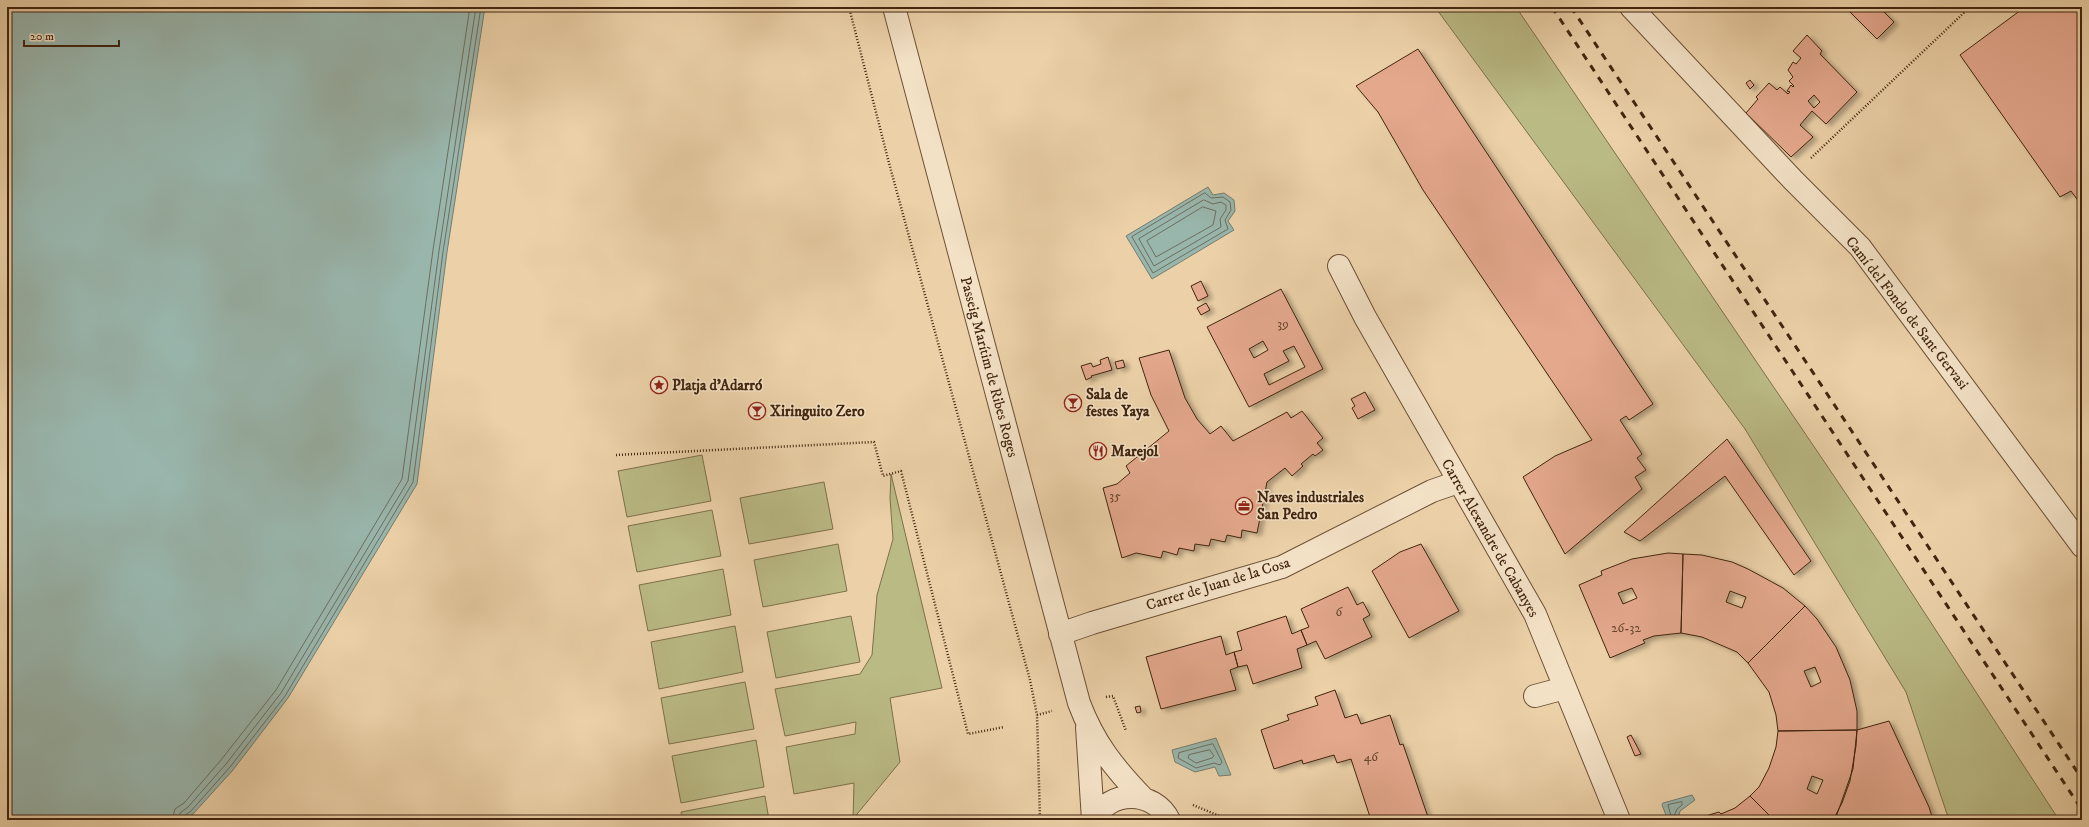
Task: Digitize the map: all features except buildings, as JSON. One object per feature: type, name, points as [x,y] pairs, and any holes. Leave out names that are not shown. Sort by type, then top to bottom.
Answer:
[{"type":"street","name":"Passeig Marítim de Ribes Roges","points":[[894,7],[1079,703],[1087,726],[1116,770],[1144,799]]},
{"type":"street","name":"Camí del Fondo de Sant Gervasi","points":[[1631,7],[1793,180],[1860,247],[2082,546]]},
{"type":"street","name":"Carrer Alexandre de Cabanyes","points":[[1340,266],[1365,317],[1458,482],[1535,614],[1619,820]]},
{"type":"street","name":"Carrer de Juan de la Cosa","points":[[1060,634],[1092,623],[1282,567],[1432,491],[1458,482]]},
{"type":"street","points":[[1535,696],[1565,688]]},
{"type":"street","name":"Passeig Marítim de Ribes Roges","points":[[1087,726],[1093,820]]},
{"type":"street","name":"Passeig Marítim de Ribes Roges","points":[[1093,820],[1105,806],[1114,800],[1129,797],[1144,799],[1157,805],[1169,820]]},
{"type":"path","points":[[849,7],[889,163],[1030,680],[1037,715],[1040,820]]},
{"type":"path","points":[[1793,180],[1799,170],[1970,7]]},
{"type":"path","points":[[616,455],[874,442],[883,476],[901,471],[968,734],[1004,727]]},
{"type":"green space","points":[[1435,7],[1516,7],[1878,541],[2059,820],[1949,820],[1906,692],[1745,429]]},
{"type":"green space","points":[[702,455],[711,501],[627,517],[618,471]]},
{"type":"green space","points":[[891,474],[942,688],[890,698],[900,762],[853,819],[854,783],[794,794],[786,747],[855,734],[856,722],[785,736],[775,689],[860,674],[872,655],[877,595],[893,539],[890,498]]},
{"type":"green space","points":[[824,482],[833,529],[749,544],[740,498]]},
{"type":"green space","points":[[712,510],[721,556],[637,572],[628,526]]},
{"type":"green space","points":[[838,544],[847,591],[763,607],[754,560]]},
{"type":"green space","points":[[723,569],[731,615],[648,631],[639,585]]},
{"type":"green space","points":[[851,616],[860,662],[776,678],[767,632]]},
{"type":"green space","points":[[735,626],[743,672],[659,689],[651,642]]},
{"type":"green space","points":[[745,682],[754,729],[669,744],[661,698]]},
{"type":"green space","points":[[756,740],[764,787],[681,803],[672,756]]},
{"type":"green space","points":[[765,796],[769,820],[682,820],[681,812]]},
{"type":"water","points":[[7,7],[485,7],[447,252],[417,484],[288,698],[233,770],[193,814],[184,820],[7,820]]},
{"type":"water","points":[[1208,187],[1213,195],[1224,193],[1234,200],[1235,211],[1228,221],[1234,230],[1152,279],[1126,236]]},
{"type":"water","points":[[1216,738],[1231,775],[1219,776],[1215,767],[1195,772],[1175,762],[1172,750]]},
{"type":"water","points":[[1692,795],[1695,800],[1680,811],[1678,820],[1668,820],[1662,805],[1663,803]]},
{"type":"railway","points":[[1552,7],[2082,810]]},
{"type":"railway","points":[[1571,7],[2082,779]]},
{"type":"place","name":"Platja d'Adarró","points":[[659,385]]},
{"type":"place","name":"Sala de festes Yaya","points":[[1073,403]]},
{"type":"place","name":"Xiringuito Zero","points":[[757,411]]},
{"type":"place","name":"Marejol","points":[[1098,451]]},
{"type":"place","name":"Naves industriales San Pedro","points":[[1244,506]]}]
